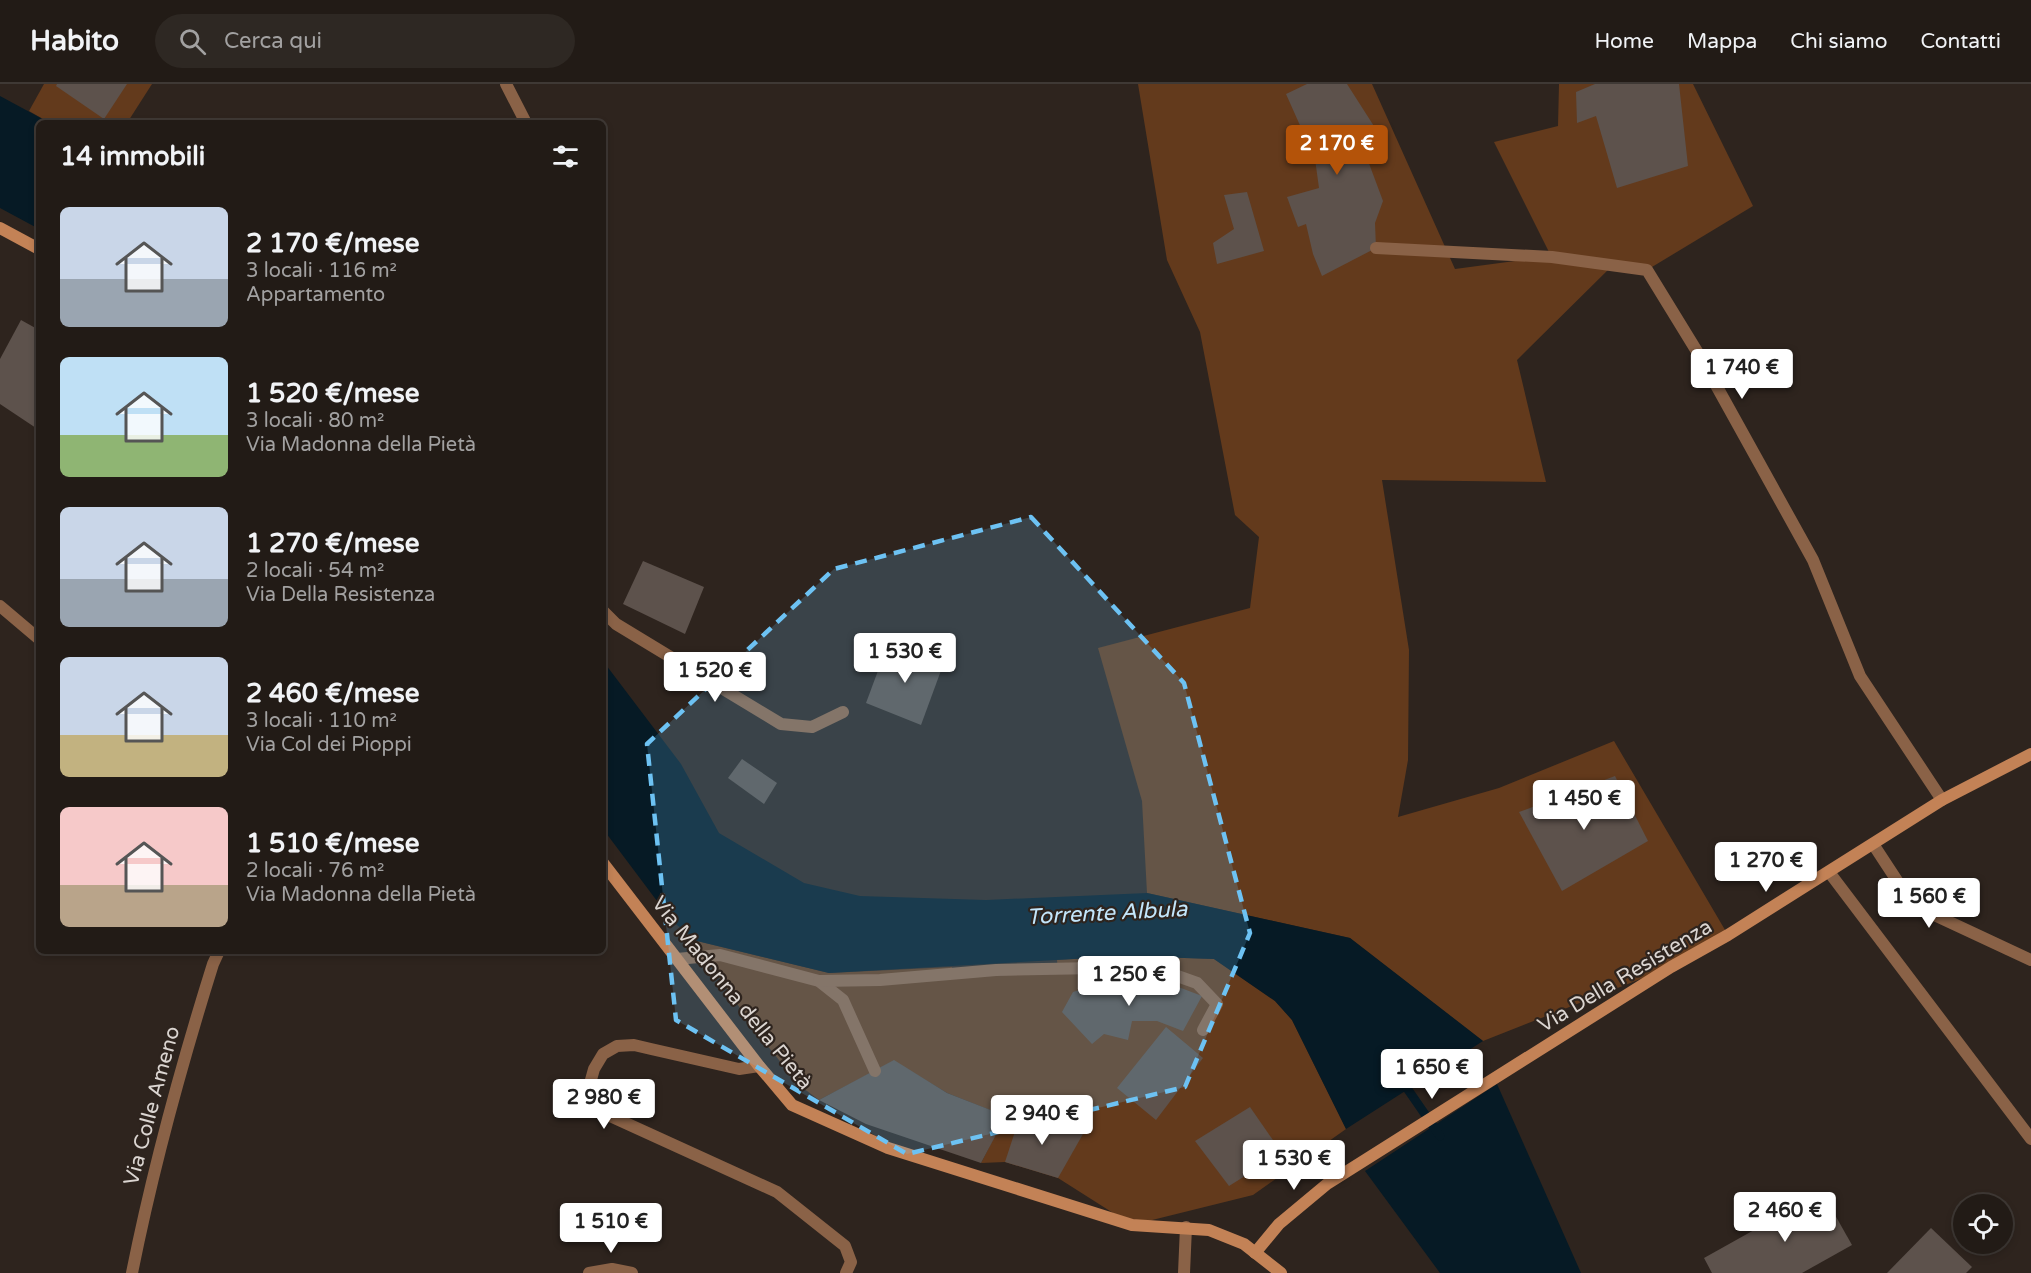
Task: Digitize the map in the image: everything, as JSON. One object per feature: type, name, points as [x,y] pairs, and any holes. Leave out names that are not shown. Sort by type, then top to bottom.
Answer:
[{"type":"street","points":[[506,84],[524,120]]},
{"type":"street","points":[[0,228],[36,247]]},
{"type":"street","points":[[1376,248],[1552,257],[1647,270],[1701,358],[1813,560],[1860,676],[1942,800]]},
{"type":"street","points":[[0,606],[36,636]]},
{"type":"street","points":[[606,614],[616,624],[781,724],[812,727],[843,712]]},
{"type":"street","name":"Via Della Resistenza","points":[[1256,1253],[1279,1224],[1302,1204],[1361,1162],[1942,800],[2031,754]]},
{"type":"street","points":[[1873,844],[1913,905],[2031,960]]},
{"type":"street","name":"Via Madonna della Pietà","points":[[606,867],[759,1066],[792,1105],[888,1148],[1132,1225],[1198,1228],[1220,1233],[1244,1244],[1281,1273]]},
{"type":"street","points":[[1829,872],[2031,1139]]},
{"type":"street","name":"Via Colle Ameno","points":[[132,1273],[149,1190],[186,1050],[218,954]]},
{"type":"street","points":[[677,959],[720,955],[819,981],[880,980],[996,970],[1152,968],[1197,983],[1217,1004],[1203,1030]]},
{"type":"street","points":[[819,981],[843,1000],[875,1071]]},
{"type":"street","points":[[759,1066],[739,1069],[651,1049],[617,1046],[603,1054],[594,1069],[589,1087],[594,1103],[608,1115],[777,1192],[845,1246],[851,1262],[846,1273]]},
{"type":"street","points":[[1184,1273],[1186,1227]]},
{"type":"street","points":[[589,1273],[612,1269],[632,1273]]},
{"type":"highlighted area","points":[[1031,517],[1184,683],[1250,933],[1185,1087],[907,1154],[676,1020],[647,744],[834,569]]},
{"type":"shaded area","points":[[44,84],[152,84],[129,120],[45,120],[29,111]]},
{"type":"shaded area","points":[[1138,84],[1372,84],[1455,269],[1551,256],[1494,142],[1558,126],[1559,84],[1693,84],[1753,206],[1647,270],[1613,265],[1517,360],[1546,482],[1382,480],[1409,650],[1408,760],[1398,817],[1499,788],[1614,741],[1728,935],[1671,967],[1483,1041],[1350,938],[1147,893],[1142,801],[1098,648],[1250,608],[1259,537],[1235,515],[1200,332],[1167,260]]},
{"type":"shaded area","points":[[697,941],[829,973],[952,967],[955,978],[1058,972],[1057,960],[1126,956],[1214,959],[1275,1001],[1292,1020],[1346,1129],[1253,1195],[1132,1225],[1058,1178],[1005,1162],[981,1163],[1005,1116],[947,1093],[894,1061],[819,1100],[799,1085],[754,1029]]},
{"type":"water","points":[[0,96],[44,120],[36,120],[36,227],[0,208]]},
{"type":"water","points":[[606,665],[681,764],[719,833],[804,883],[860,896],[986,900],[1147,893],[1350,938],[1483,1041],[1346,1129],[1292,1020],[1275,1001],[1214,959],[1126,956],[829,973],[697,941],[672,921],[606,833]]},
{"type":"water","points":[[1497,1084],[1581,1273],[1440,1273],[1365,1171]]},
{"type":"building","points":[[57,84],[127,84],[104,119],[56,86]]},
{"type":"building","points":[[1307,84],[1347,84],[1379,134],[1361,142],[1383,201],[1375,223],[1376,248],[1322,276],[1313,254],[1306,224],[1298,227],[1287,197],[1319,188],[1315,159],[1286,94]]},
{"type":"building","points":[[1595,84],[1679,84],[1688,166],[1617,188],[1596,116],[1577,123],[1576,92]]},
{"type":"building","points":[[1247,192],[1264,251],[1217,264],[1213,243],[1234,229],[1224,195]]},
{"type":"building","points":[[21,320],[36,328],[36,428],[0,404],[0,359]]},
{"type":"building","points":[[643,561],[704,587],[685,634],[623,604]]},
{"type":"building","points":[[888,644],[943,665],[921,725],[866,703]]},
{"type":"building","points":[[742,759],[777,783],[764,804],[728,778]]},
{"type":"building","points":[[1615,776],[1648,841],[1562,891],[1519,812]]},
{"type":"building","points":[[1111,980],[1160,980],[1202,996],[1183,1031],[1157,1021],[1132,1021],[1128,1040],[1104,1034],[1092,1044],[1062,1012],[1073,992]]},
{"type":"building","points":[[1166,1027],[1203,1058],[1156,1120],[1117,1088]]},
{"type":"building","points":[[894,1060],[947,1093],[1006,1116],[981,1163],[866,1124],[819,1100]]},
{"type":"building","points":[[1250,1107],[1282,1153],[1229,1186],[1195,1141]]},
{"type":"building","points":[[1021,1113],[1083,1134],[1058,1178],[1005,1162]]},
{"type":"building","points":[[1822,1192],[1852,1245],[1802,1273],[1712,1273],[1704,1258]]},
{"type":"building","points":[[1931,1228],[1953,1249],[1953,1254],[1958,1254],[1972,1267],[1966,1273],[1887,1273]]},
{"type":"waterway","name":"Torrente Albula","points":[[1402,1081],[1440,1136]]}]
